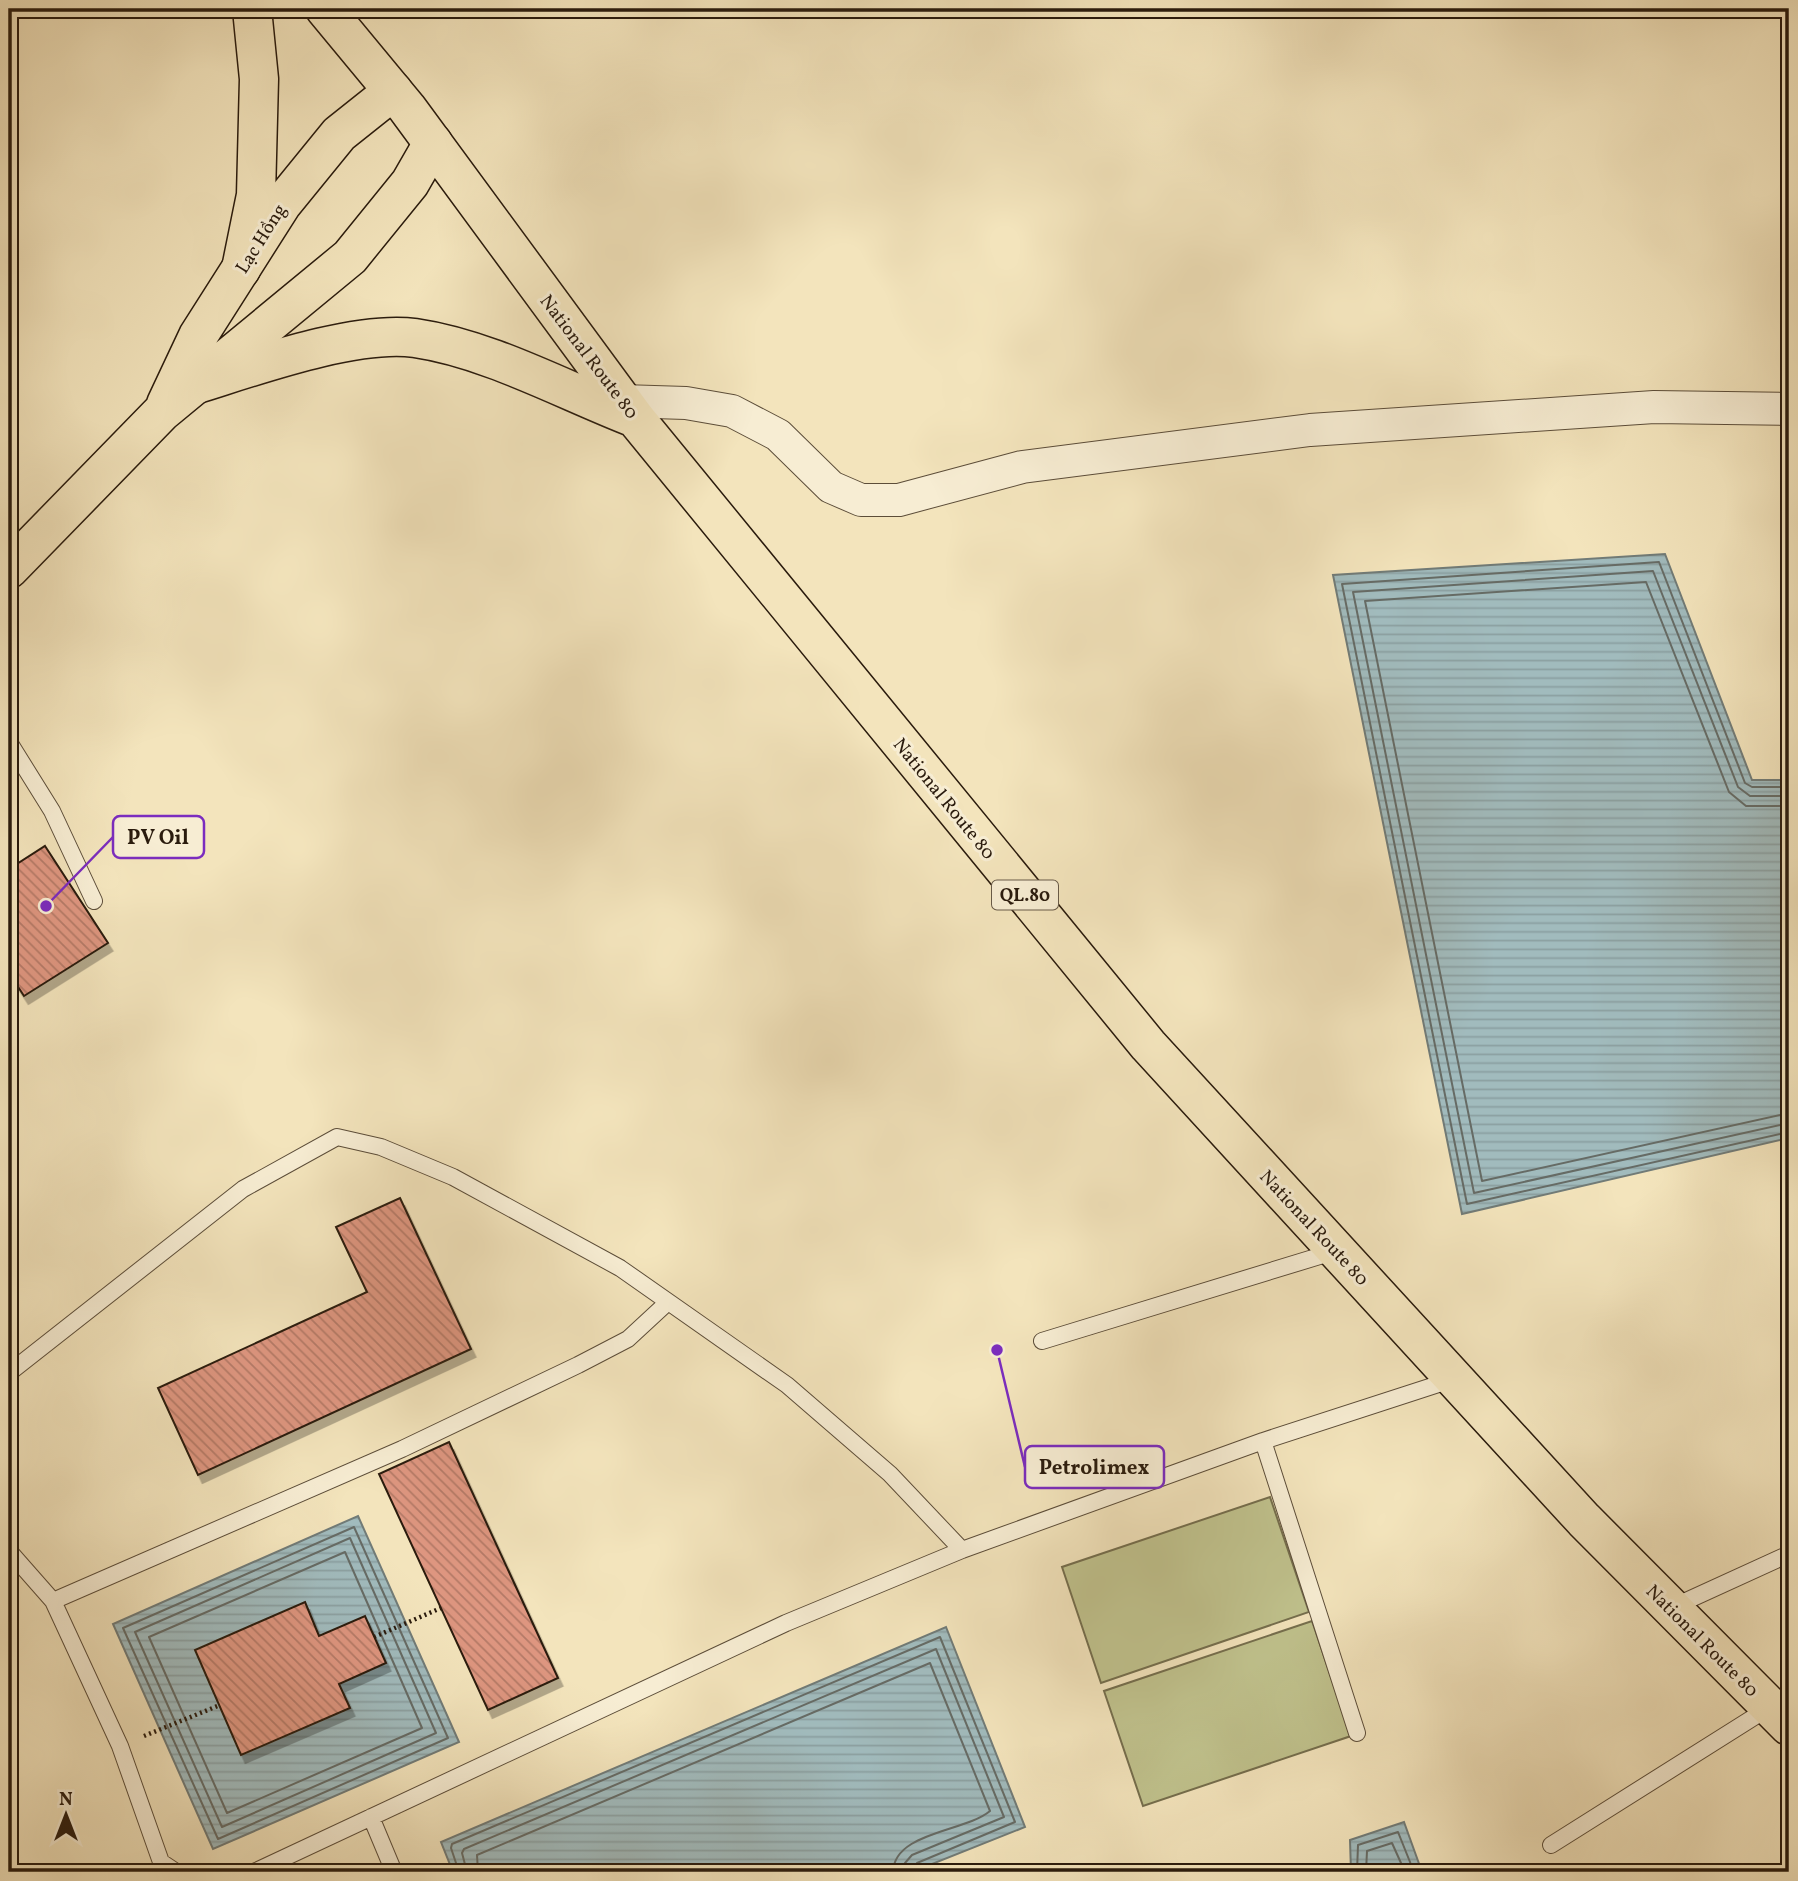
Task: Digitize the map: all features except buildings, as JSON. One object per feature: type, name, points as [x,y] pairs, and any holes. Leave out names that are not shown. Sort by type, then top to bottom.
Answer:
[{"type":"main road","points":[[241,269],[256,195],[260,79],[251,9]]},
{"type":"main road","name":"National Route 80","points":[[325,9],[433,143],[628,409],[1148,1045],[1584,1520],[1780,1717]]},
{"type":"main road","name":"Lạc Hồng","points":[[162,412],[198,336],[312,162],[339,134],[393,91]]},
{"type":"main road","name":"Lạc Hồng","points":[[9,569],[162,412],[350,257],[410,183],[433,143]]},
{"type":"main road","points":[[197,384],[325,347],[414,338],[499,362],[628,409]]},
{"type":"street","points":[[628,409],[686,403],[732,411],[778,435],[831,487],[862,500],[899,500],[1022,467],[1310,430],[1654,407],[1789,410]]},
{"type":"lane","points":[[9,742],[52,811],[94,901]]},
{"type":"lane","points":[[9,1373],[243,1189],[338,1138],[381,1147],[453,1177],[620,1268],[787,1385],[890,1474],[962,1550]]},
{"type":"lane","points":[[1042,1341],[1336,1251]]},
{"type":"lane","points":[[53,1601],[402,1449],[578,1365],[628,1339],[668,1302]]},
{"type":"lane","points":[[254,1872],[786,1623],[962,1550],[1263,1441],[1454,1379]]},
{"type":"lane","points":[[1263,1441],[1357,1733]]},
{"type":"lane","points":[[9,1551],[53,1601],[120,1746],[161,1862],[176,1872]]},
{"type":"lane","points":[[1671,1608],[1789,1554]]},
{"type":"lane","points":[[1551,1845],[1780,1717]]},
{"type":"lane","points":[[371,1817],[394,1872]]},
{"type":"path","points":[[374,1637],[441,1608]]},
{"type":"path","points":[[160,1730],[220,1705]]},
{"type":"green space","points":[[1270,1497],[1309,1612],[1101,1683],[1062,1567]]},
{"type":"green space","points":[[1312,1621],[1351,1736],[1143,1806],[1104,1691]]},
{"type":"water","points":[[1665,554],[1752,780],[1789,780],[1789,1138],[1462,1214],[1333,575]]},
{"type":"water","points":[[358,1516],[459,1742],[213,1849],[113,1624]]},
{"type":"water","points":[[946,1627],[1025,1827],[912,1872],[453,1872],[441,1842]]},
{"type":"water","points":[[1404,1822],[1422,1872],[1351,1872],[1350,1840]]},
{"type":"place","name":"PV Oil","points":[[46,906]]},
{"type":"place","name":"Petrolimex","points":[[997,1350]]}]
